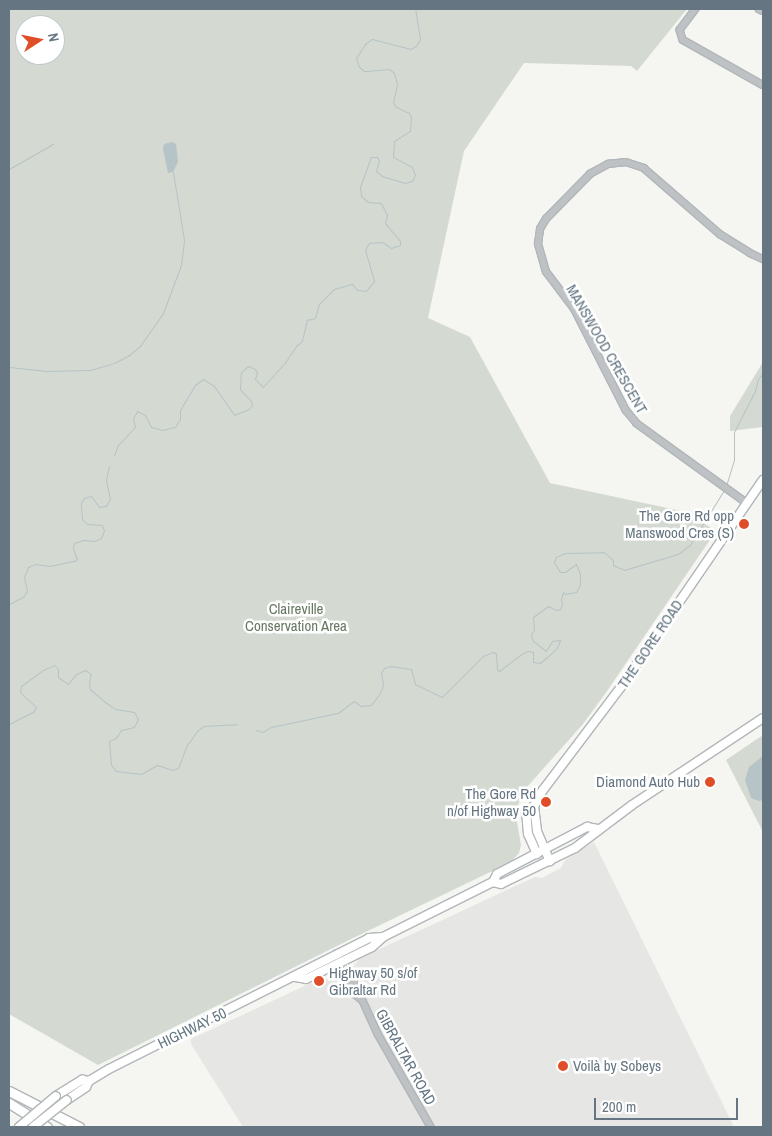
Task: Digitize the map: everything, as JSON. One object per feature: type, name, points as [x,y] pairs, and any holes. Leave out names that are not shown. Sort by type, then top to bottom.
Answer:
[{"type":"highway","points":[[9,1090],[79,1127]]},
{"type":"highway","points":[[9,1103],[47,1127]]},
{"type":"main road","name":"THE GORE ROAD","points":[[537,854],[529,839],[526,813],[534,806],[543,790],[621,686],[763,480]]},
{"type":"main road","name":"HIGHWAY 50","points":[[493,882],[501,884],[550,861],[592,836],[598,829],[763,718]]},
{"type":"main road","points":[[534,806],[537,831],[550,861]]},
{"type":"main road","name":"HIGHWAY 50","points":[[295,977],[306,979],[372,948],[383,937],[493,882],[497,874],[546,850],[586,827],[598,829]]},
{"type":"main road","name":"HIGHWAY 50","points":[[32,1127],[86,1087],[89,1081],[118,1064],[295,977],[302,971],[337,953],[369,938],[383,937]]},
{"type":"main road","name":"HIGHWAY 50","points":[[19,1127],[56,1096],[82,1080],[89,1081]]},
{"type":"street","points":[[696,9],[680,30],[683,40],[763,85]]},
{"type":"street","points":[[759,9],[763,11]]},
{"type":"street","name":"MANSWOOD CRESCENT","points":[[746,503],[637,424],[626,411],[574,309],[546,272],[538,244],[540,229],[546,219],[590,174],[608,164],[626,162],[644,168],[720,234],[763,259]]},
{"type":"street","name":"GIBRALTAR ROAD","points":[[337,953],[349,970],[360,992],[360,999],[378,1034],[431,1127]]},
{"type":"shaded area","points":[[172,142],[176,144],[178,162],[173,172],[168,173],[163,149],[164,144]]},
{"type":"shaded area","points":[[763,756],[763,800],[759,801],[751,798],[745,780],[749,767]]},
{"type":"shaded area","points":[[594,842],[734,1127],[243,1127],[191,1044],[191,1039],[315,981],[317,983],[337,975],[354,966],[360,958],[535,877],[542,878],[561,868],[565,860]]},
{"type":"green space","name":"Claireville Conservation Area","points":[[9,9],[687,9],[637,71],[631,66],[524,63],[464,151],[428,318],[470,337],[550,483],[686,512],[716,531],[583,724],[527,787],[515,811],[521,845],[519,853],[511,862],[98,1065],[9,1014]]},
{"type":"green space","points":[[763,362],[763,427],[730,431],[730,416]]},
{"type":"green space","points":[[763,735],[763,832],[726,760]]},
{"type":"waterway","points":[[114,455],[118,445],[135,427],[133,419],[137,411],[145,415],[151,427],[162,430],[175,427],[180,419],[180,410],[195,385],[203,379],[214,386],[234,415],[249,409],[252,405],[251,401],[240,389],[241,372],[248,366],[255,369],[257,373],[255,379],[263,387],[302,341],[307,320],[315,318],[319,304],[334,289],[352,284],[357,290],[366,291],[374,281],[365,250],[369,243],[382,242],[391,248],[400,245],[400,241],[385,223],[387,215],[381,203],[368,202],[361,196],[360,187],[371,157],[377,157],[379,161],[376,171],[382,176],[405,183],[412,181],[415,175],[412,167],[393,157],[394,141],[410,131],[411,117],[409,113],[396,107],[393,102],[397,84],[394,73],[389,69],[364,71],[359,67],[356,58],[365,44],[372,39],[411,49],[416,46],[420,39],[415,9]]},
{"type":"waterway","points":[[9,169],[53,144]]},
{"type":"waterway","points":[[9,367],[45,371],[90,370],[114,363],[128,356],[140,346],[163,313],[181,265],[184,240],[173,172]]},
{"type":"waterway","points":[[726,486],[734,460],[734,432],[755,391],[758,379],[763,373]]},
{"type":"waterway","points":[[9,604],[23,597],[27,591],[24,577],[28,567],[35,564],[50,566],[74,561],[77,559],[73,549],[74,543],[83,540],[95,541],[101,538],[104,531],[102,525],[87,524],[82,519],[81,503],[84,498],[91,496],[99,507],[106,506],[110,499],[106,480],[109,466]]},
{"type":"waterway","points":[[256,730],[262,732],[271,727],[338,713],[354,701],[361,706],[371,705],[380,693],[383,685],[381,673],[384,668],[390,666],[411,669],[415,684],[442,697],[483,656],[493,652],[496,654],[497,670],[499,671],[528,651],[533,652],[533,662],[540,663],[557,648],[560,640],[552,641],[546,651],[533,641],[531,634],[534,630],[533,617],[548,606],[556,610],[560,609],[563,592],[565,594],[576,592],[580,585],[580,574],[576,564],[565,572],[560,572],[554,562],[556,557],[565,553],[604,552],[613,560],[613,565],[624,570],[678,554],[690,545],[724,490]]},
{"type":"waterway","points":[[9,724],[33,712],[36,707],[20,692],[21,686],[43,670],[54,665],[58,669],[58,677],[68,684],[76,674],[85,670],[91,674],[90,689],[105,702],[115,709],[134,712],[138,719],[134,727],[121,730],[116,738],[109,741],[111,765],[116,771],[141,774],[157,765],[172,770],[178,768],[187,745],[197,731],[204,726],[237,724]]},
{"type":"waterway","points":[[9,784],[9,792]]},
{"type":"place","name":"The Gore Rd opp Manswood Cres (S)","points":[[744,524]]},
{"type":"place","name":"Diamond Auto Hub","points":[[710,782]]},
{"type":"place","name":"The Gore Rd n/of Highway 50","points":[[546,802]]},
{"type":"place","name":"Highway 50 s/of Gibraltar Rd","points":[[319,981]]},
{"type":"place","name":"Voilà by Sobeys","points":[[563,1066]]}]
